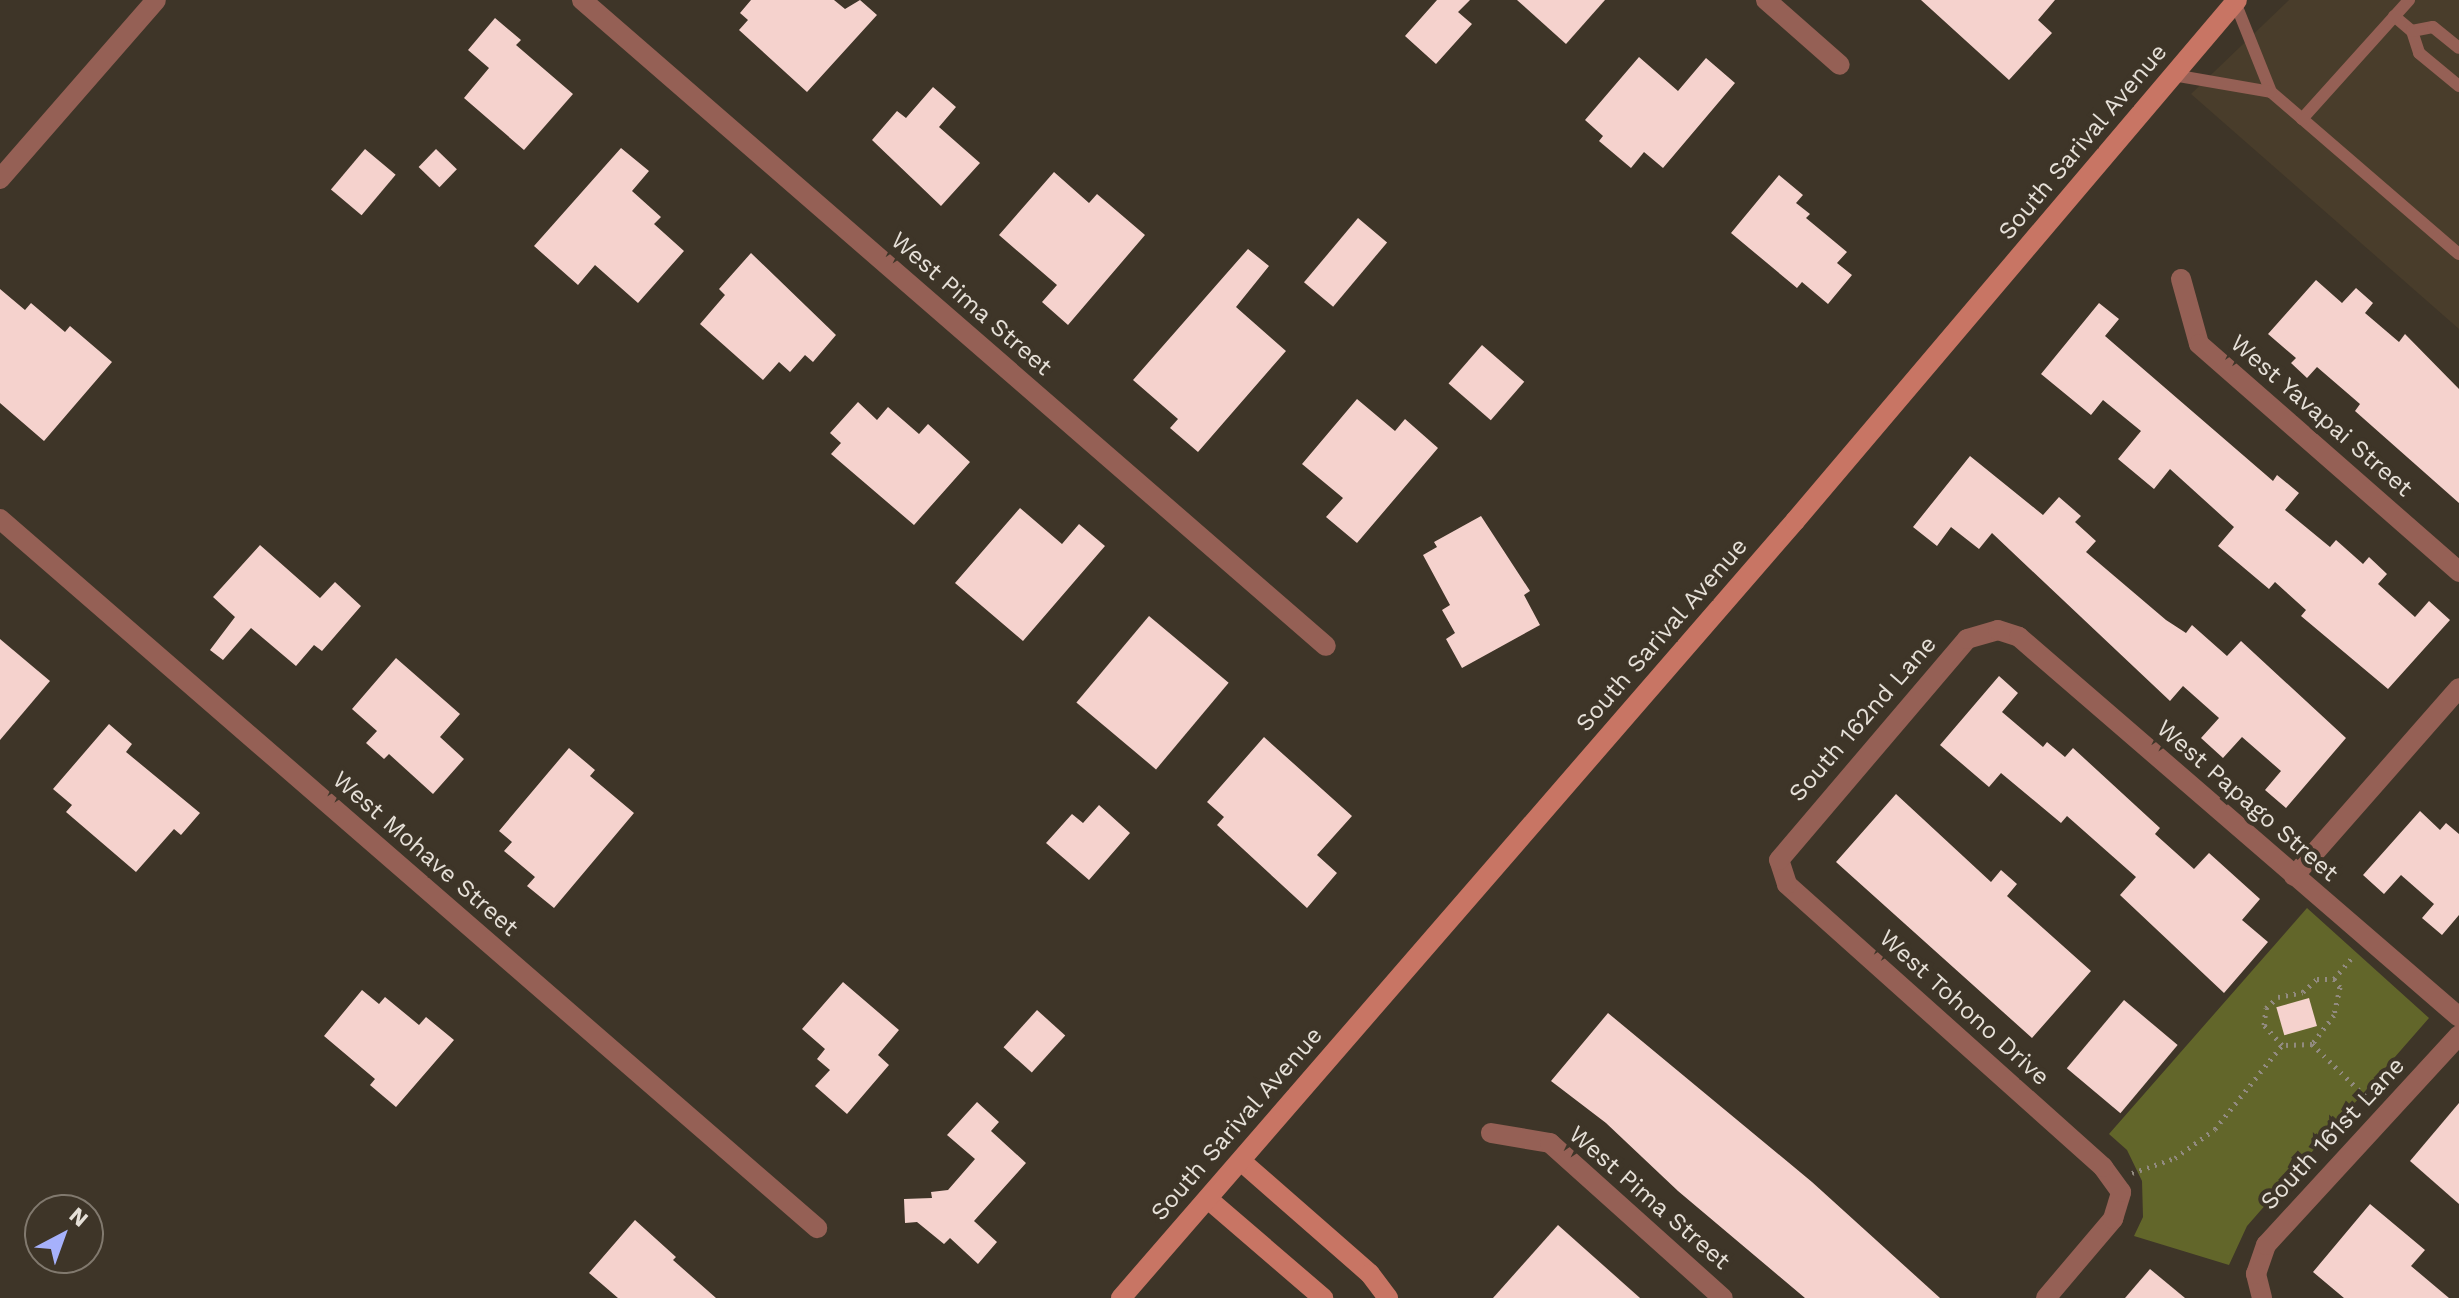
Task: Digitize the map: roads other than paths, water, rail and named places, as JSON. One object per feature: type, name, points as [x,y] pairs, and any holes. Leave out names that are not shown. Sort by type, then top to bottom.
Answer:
[{"type":"main road","name":"South Sarival Avenue","points":[[1121,1298],[1795,521],[2236,1]]},
{"type":"main road","points":[[1241,1161],[1370,1274],[1388,1298]]},
{"type":"main road","points":[[1208,1199],[1323,1298]]},
{"type":"street","points":[[0,179],[156,0]]},
{"type":"street","name":"West Pima Street","points":[[582,0],[1326,646]]},
{"type":"street","points":[[1766,0],[1840,65]]},
{"type":"street","name":"West Yavapai Street","points":[[2181,279],[2199,344],[2459,572]]},
{"type":"street","name":"West Mohave Street","points":[[0,519],[817,1228]]},
{"type":"street","name":"South 162nd Lane","points":[[1779,860],[1967,639],[1998,630]]},
{"type":"street","name":"West Papago Street","points":[[1998,630],[2019,637],[2459,1017]]},
{"type":"street","points":[[2294,876],[2459,688]]},
{"type":"street","name":"West Tohono Drive","points":[[1779,860],[1787,884],[2103,1167],[2121,1192],[2113,1219],[2046,1298]]},
{"type":"street","name":"South 161st Lane","points":[[2262,1298],[2256,1274],[2266,1245],[2459,1035]]},
{"type":"street","name":"West Pima Street","points":[[1491,1133],[1550,1143],[1723,1298]]},
{"type":"lane","points":[[2302,119],[2409,0]]},
{"type":"lane","points":[[2236,1],[2271,92],[2459,254]]},
{"type":"lane","points":[[2394,16],[2412,31],[2419,53],[2459,86]]},
{"type":"lane","points":[[2412,31],[2433,27],[2459,48]]},
{"type":"lane","points":[[2173,75],[2271,92]]}]
